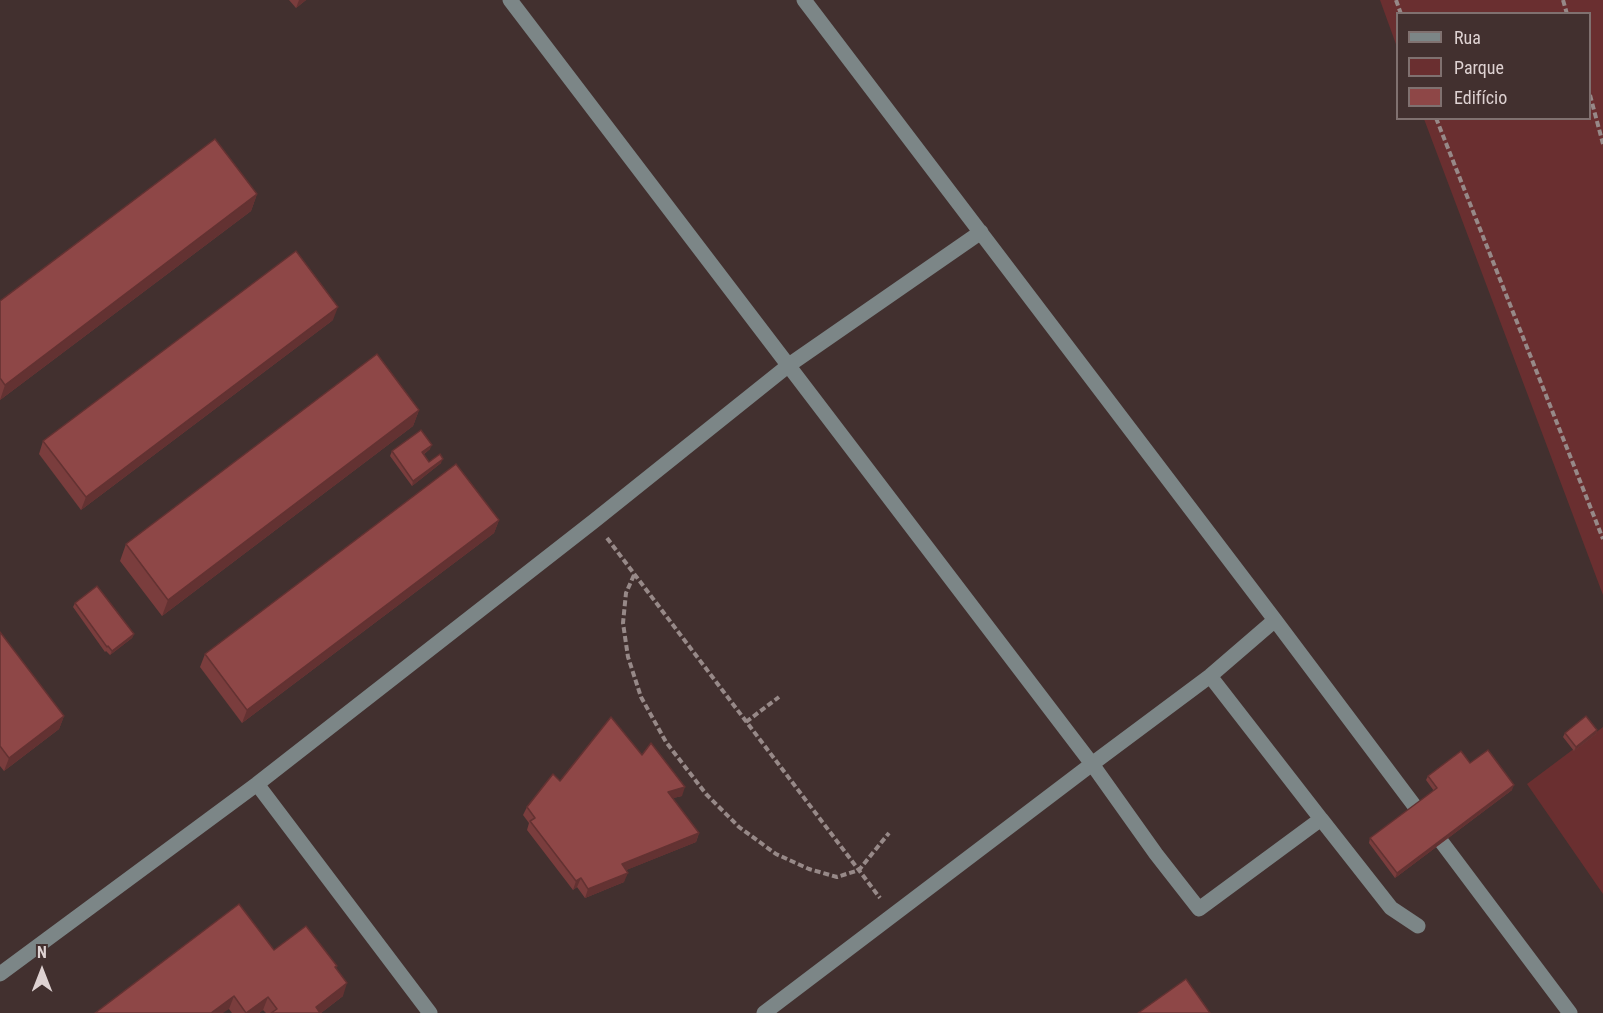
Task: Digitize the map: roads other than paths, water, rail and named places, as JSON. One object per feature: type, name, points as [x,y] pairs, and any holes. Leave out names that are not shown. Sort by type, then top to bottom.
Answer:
[{"type":"lane","points":[[510,0],[1092,764],[1156,854],[1199,909],[1321,819]]},
{"type":"lane","points":[[804,0],[1570,1013]]},
{"type":"lane","points":[[0,974],[257,784],[594,521],[789,365],[981,232]]},
{"type":"lane","points":[[764,1013],[1210,676],[1275,620]]},
{"type":"lane","points":[[1210,676],[1391,908],[1418,926]]},
{"type":"lane","points":[[257,784],[430,1013]]}]
